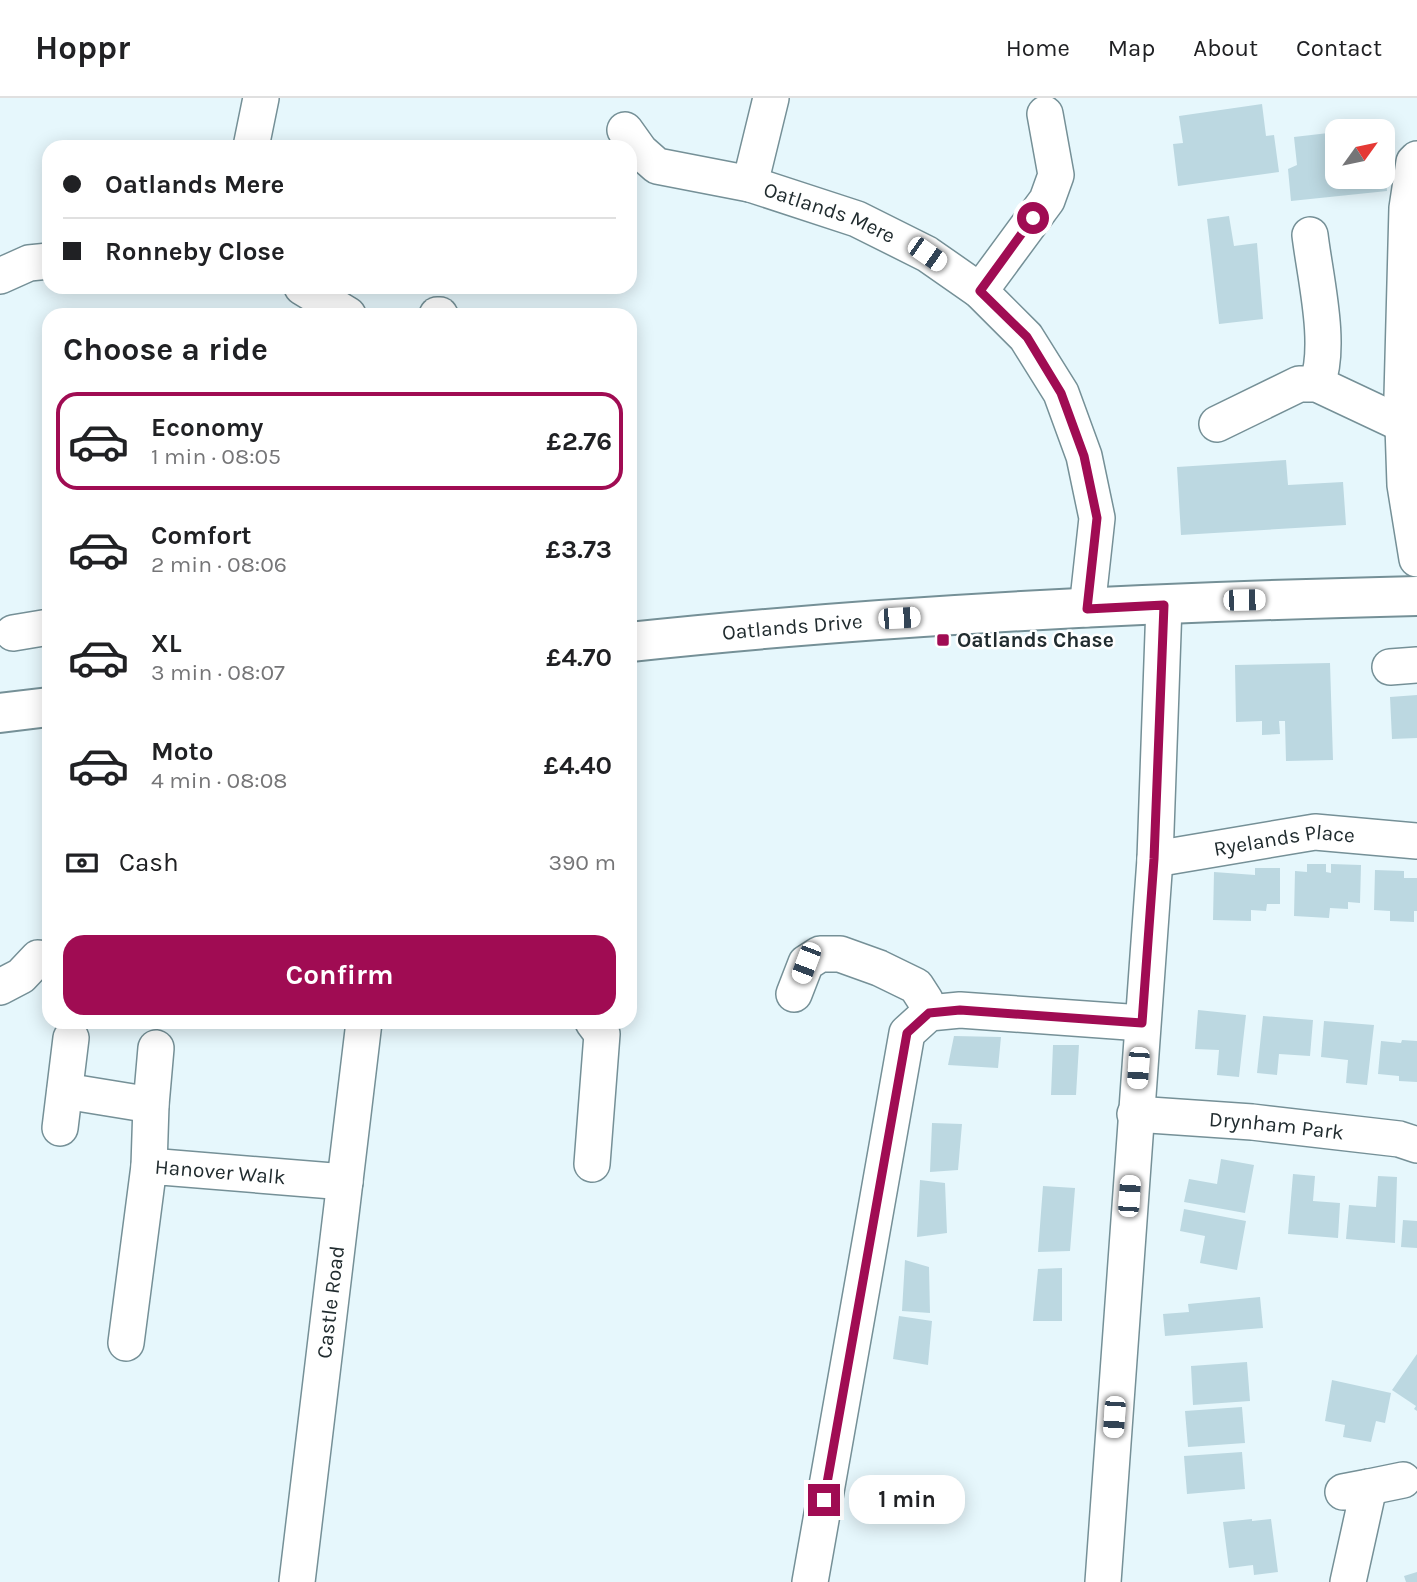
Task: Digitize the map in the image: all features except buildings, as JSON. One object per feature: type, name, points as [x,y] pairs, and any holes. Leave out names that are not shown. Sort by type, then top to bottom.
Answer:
[{"type":"main road","name":"Oatlands Drive","points":[[637,641],[872,620],[1244,600],[1417,596]]},
{"type":"main road","points":[[0,712],[42,708]]},
{"type":"street","points":[[252,140],[261,98]]},
{"type":"street","name":"Oatlands Mere","points":[[750,184],[771,98]]},
{"type":"street","points":[[980,291],[1047,200],[1056,175],[1045,114]]},
{"type":"street","name":"Oatlands Mere","points":[[625,130],[632,140]]},
{"type":"street","name":"Oatlands Mere","points":[[637,147],[657,166],[750,184],[857,219],[927,254],[980,291],[1027,337],[1061,393],[1084,456],[1097,518],[1087,609]]},
{"type":"street","points":[[1417,159],[1414,162],[1406,208],[1405,485],[1417,559]]},
{"type":"street","points":[[1310,235],[1324,347],[1322,369],[1317,384]]},
{"type":"street","points":[[0,276],[29,263],[42,262]]},
{"type":"street","points":[[314,294],[336,308]]},
{"type":"street","points":[[1217,424],[1299,384],[1317,384],[1407,407]]},
{"type":"street","points":[[1103,1582],[1154,859],[1164,605]]},
{"type":"street","points":[[13,633],[42,628]]},
{"type":"street","name":"Ryelands Place","points":[[1154,859],[1315,832],[1417,841]]},
{"type":"street","points":[[794,995],[806,963],[820,954],[840,954],[879,968],[916,986],[929,1013]]},
{"type":"street","points":[[0,987],[22,976],[38,958],[42,959]]},
{"type":"street","points":[[810,1582],[907,1033],[929,1013],[960,1010],[1142,1023]]},
{"type":"street","name":"Castle Road","points":[[297,1582],[363,1029]]},
{"type":"street","points":[[592,1164],[602,1034],[598,1029]]},
{"type":"street","points":[[60,1128],[71,1038]]},
{"type":"street","points":[[149,1166],[150,1105],[156,1048]]},
{"type":"street","points":[[65,1091],[150,1105]]},
{"type":"street","name":"Drynham Park","points":[[1135,1114],[1252,1122],[1399,1139],[1417,1145]]},
{"type":"street","name":"Hanover Walk","points":[[126,1343],[149,1166],[345,1182]]},
{"type":"street","points":[[1348,1582],[1356,1489],[1403,1480]]},
{"type":"place","name":"Oatlands Chase","points":[[943,640]]},
{"type":"route","points":[[824,1500],[907,1033],[929,1013],[960,1010],[1142,1023],[1154,859],[1164,605],[1087,609],[1097,518],[1084,456],[1061,393],[1027,337],[980,291],[1033,218]]}]
